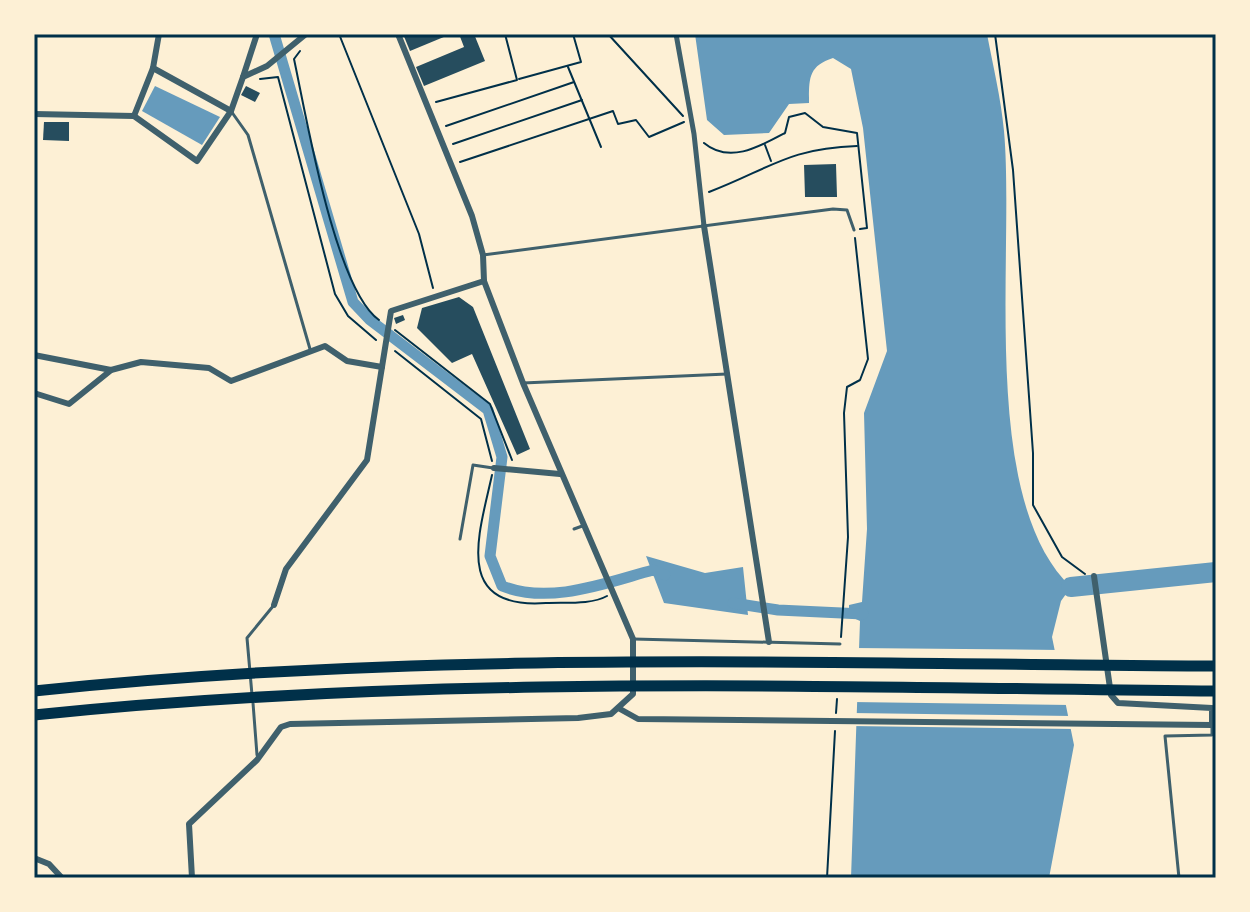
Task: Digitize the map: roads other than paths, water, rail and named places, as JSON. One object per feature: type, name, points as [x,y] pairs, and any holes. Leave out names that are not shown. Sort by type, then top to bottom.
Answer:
[{"type":"highway","points":[[34,690],[247,673],[495,662],[1216,666]]},
{"type":"highway","points":[[34,718],[125,706],[463,686],[1216,691]]},
{"type":"street","points":[[134,116],[153,68],[159,34]]},
{"type":"street","points":[[34,114],[134,116],[197,161],[231,111],[257,34]]},
{"type":"street","points":[[243,77],[267,66],[306,34]]},
{"type":"street","points":[[192,878],[189,824],[257,760],[281,727],[290,724],[578,718],[611,714],[633,694],[633,639],[611,594],[585,525],[560,474],[523,383],[484,281],[483,255],[451,164],[398,34]]},
{"type":"street","points":[[676,34],[694,134],[704,226],[769,642]]},
{"type":"street","points":[[153,68],[231,111]]},
{"type":"street","points":[[274,605],[286,569],[367,460],[391,311],[484,281]]},
{"type":"street","points":[[34,393],[69,404],[111,370],[141,362],[209,368],[231,381],[325,346],[347,361],[382,367]]},
{"type":"street","points":[[34,355],[111,370]]},
{"type":"street","points":[[494,468],[560,474]]},
{"type":"street","points":[[620,709],[638,719],[1212,725],[1212,708],[1118,703],[1111,695],[1094,577]]},
{"type":"street","points":[[34,858],[49,864],[62,878]]},
{"type":"lane","points":[[231,111],[248,135],[311,350]]},
{"type":"lane","points":[[483,255],[833,209],[847,210],[854,230]]},
{"type":"lane","points":[[523,383],[728,374]]},
{"type":"lane","points":[[460,539],[473,465],[494,468]]},
{"type":"lane","points":[[574,529],[585,525]]},
{"type":"lane","points":[[257,760],[247,638],[274,605]]},
{"type":"lane","points":[[633,639],[840,644]]},
{"type":"lane","points":[[1179,878],[1165,736],[1212,735],[1212,725]]},
{"type":"water","points":[[695,34],[987,34],[1004,131],[1007,372],[1012,436],[1023,496],[1042,547],[1071,587],[1061,601],[1052,637],[1074,745],[1049,878],[851,878],[860,621],[849,616],[849,605],[862,602],[867,529],[864,413],[887,351],[863,128],[851,69],[833,58],[814,69],[809,103],[789,104],[769,133],[724,135],[707,120]]},
{"type":"water","points":[[155,86],[220,117],[202,145],[142,111]]},
{"type":"water","points":[[646,556],[705,573],[743,567],[748,615],[664,603]]},
{"type":"waterway","points":[[274,34],[353,302],[370,320],[488,410],[502,457],[490,556],[502,586],[520,591],[558,593],[653,570],[665,575]]},
{"type":"waterway","points":[[1071,587],[1216,572]]},
{"type":"waterway","points":[[733,603],[778,610],[863,614]]}]
